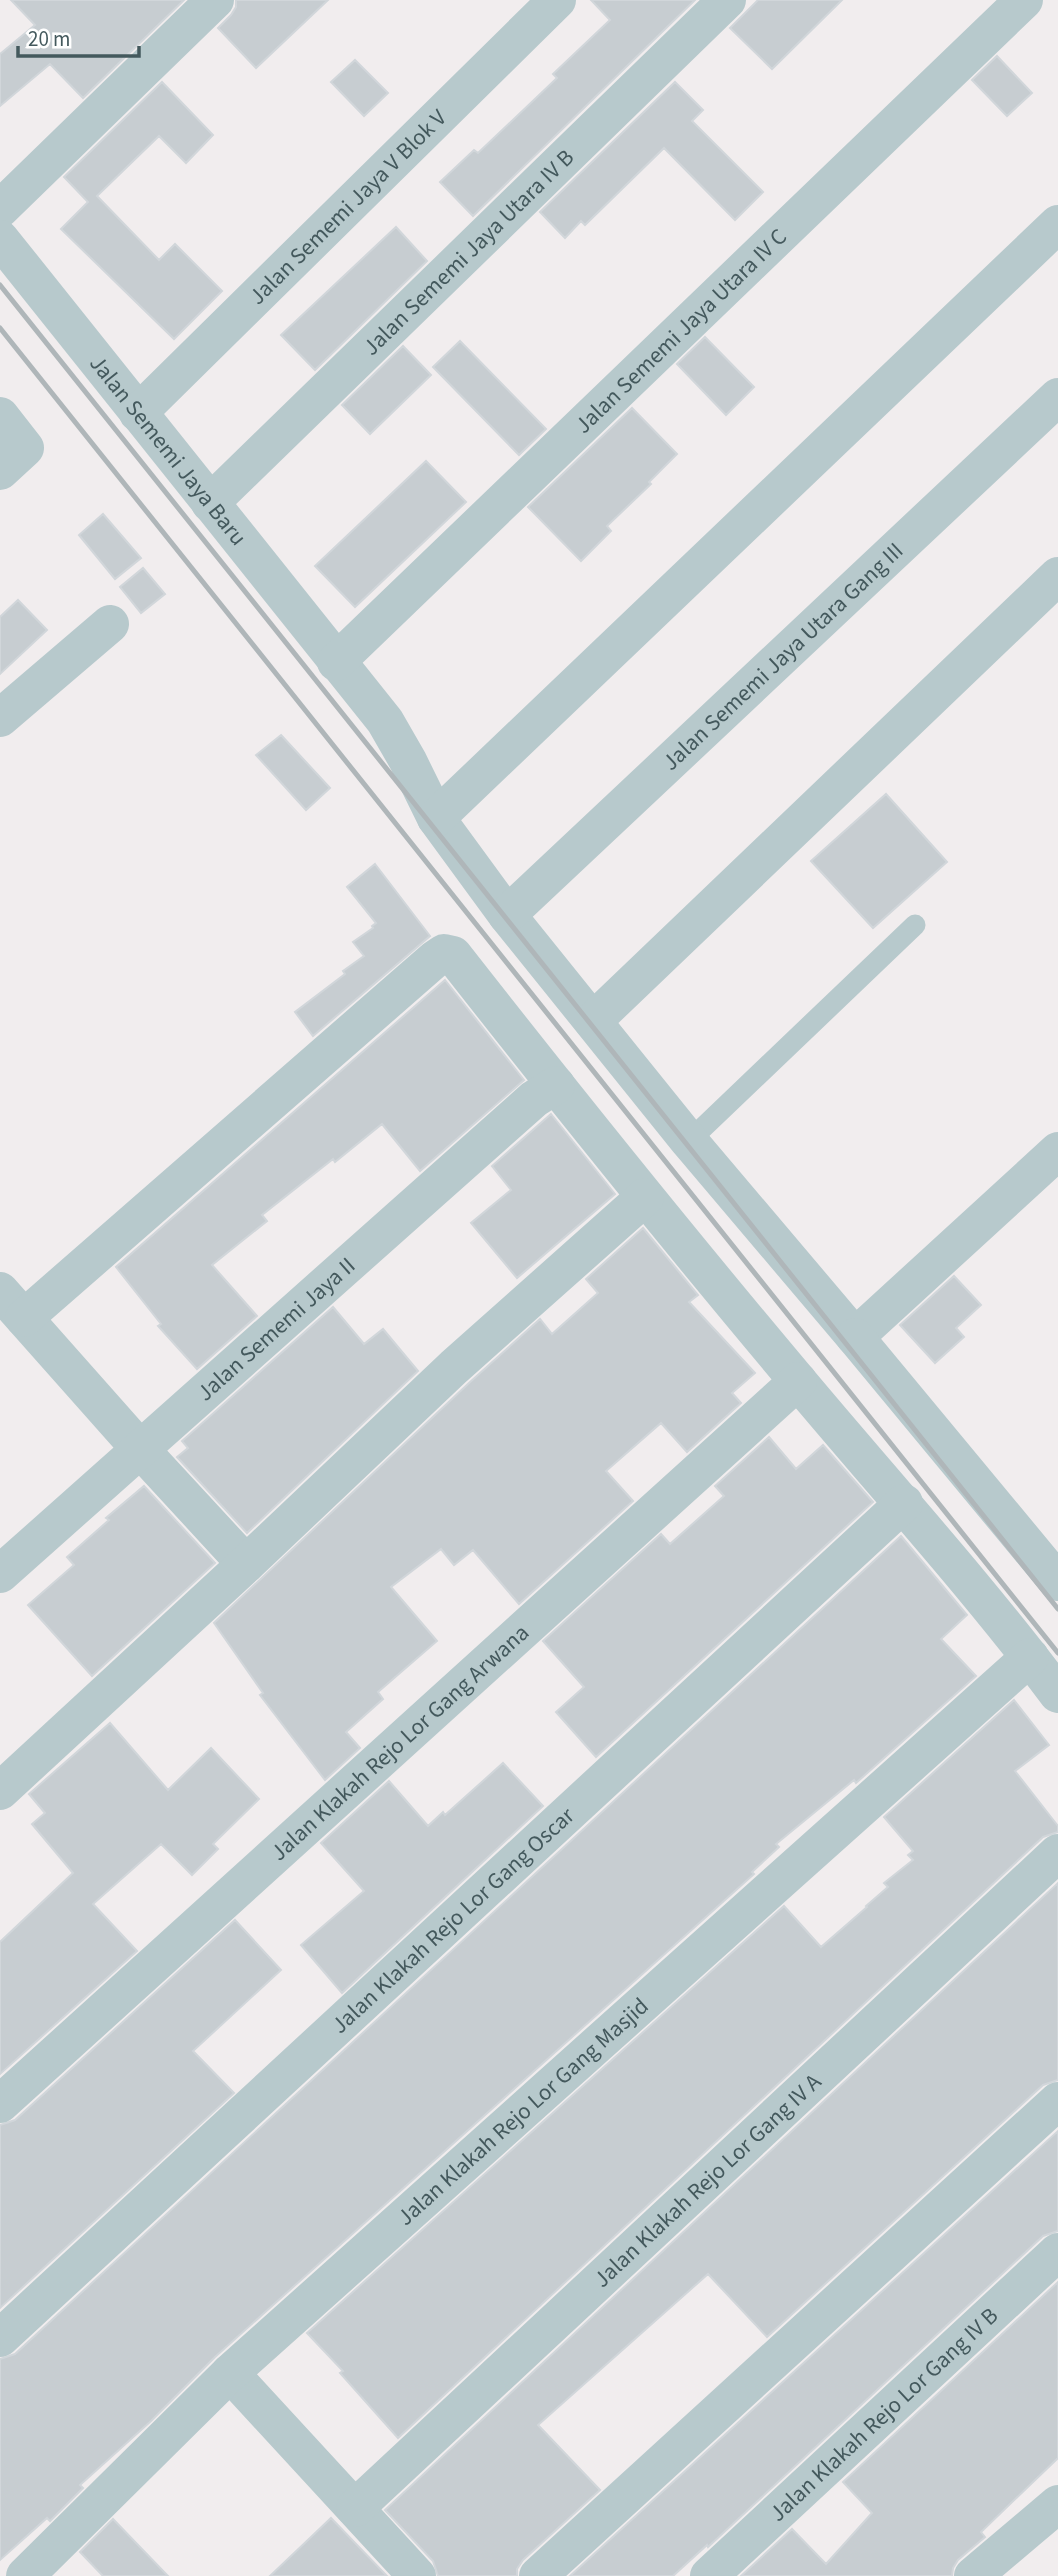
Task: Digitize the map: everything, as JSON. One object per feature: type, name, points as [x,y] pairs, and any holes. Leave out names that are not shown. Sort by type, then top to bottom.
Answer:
[{"type":"street","points":[[0,209],[215,0]]},
{"type":"street","name":"Jalan Sememi Jaya V Blok V","points":[[138,413],[557,0]]},
{"type":"street","name":"Jalan Sememi Jaya Utara IV B","points":[[209,503],[727,0]]},
{"type":"street","name":"Jalan Sememi Jaya Utara IV C","points":[[336,662],[1024,0]]},
{"type":"street","points":[[436,818],[1058,224]]},
{"type":"street","name":"Jalan Sememi Jaya Baru","points":[[0,239],[385,721],[436,818],[507,915],[690,1141],[1058,1582]]},
{"type":"street","name":"Jalan Sememi Jaya Utara Gang III","points":[[507,915],[1058,397]]},
{"type":"street","points":[[0,416],[13,460]]},
{"type":"street","points":[[593,1021],[1058,576]]},
{"type":"street","points":[[0,718],[110,624]]},
{"type":"street","points":[[246,1564],[12,1305],[443,953],[453,955],[645,1197],[904,1503],[1058,1694]]},
{"type":"street","name":"Jalan Sememi Jaya II","points":[[0,1574],[534,1099],[555,1086]]},
{"type":"street","points":[[855,1337],[1058,1152]]},
{"type":"street","points":[[0,1791],[454,1367],[645,1197]]},
{"type":"street","name":"Jalan Klakah Rejo Lor Gang Arwana","points":[[0,2104],[798,1381]]},
{"type":"street","name":"Jalan Klakah Rejo Lor Gang Oscar","points":[[0,2338],[904,1503]]},
{"type":"street","name":"Jalan Klakah Rejo Lor Gang Masjid","points":[[25,2576],[230,2373],[1030,1657]]},
{"type":"street","name":"Jalan Klakah Rejo Lor Gang IV A","points":[[355,2508],[1058,1853]]},
{"type":"street","points":[[538,2576],[1058,2101]]},
{"type":"street","name":"Jalan Klakah Rejo Lor Gang IV B","points":[[709,2576],[1058,2252]]},
{"type":"street","points":[[230,2373],[417,2576]]},
{"type":"street","points":[[973,2576],[1058,2504]]},
{"type":"lane","points":[[690,1141],[915,925]]},
{"type":"building","points":[[11,0],[184,0],[83,98],[50,64],[0,106],[0,54],[35,25]]},
{"type":"building","points":[[236,0],[328,0],[256,68],[218,28],[231,15],[236,7]]},
{"type":"building","points":[[591,0],[695,0],[473,216],[440,182],[474,150],[478,153],[557,78],[553,74],[610,20]]},
{"type":"building","points":[[758,0],[842,0],[772,69],[730,28]]},
{"type":"building","points":[[997,56],[1032,93],[1007,116],[972,80]]},
{"type":"building","points":[[355,60],[388,93],[364,116],[331,82]]},
{"type":"building","points":[[162,82],[213,135],[186,163],[159,136],[97,196],[159,260],[175,244],[222,291],[174,339],[61,229],[88,202],[64,177]]},
{"type":"building","points":[[675,82],[703,110],[692,121],[763,192],[735,220],[664,148],[585,225],[581,221],[565,238],[540,212]]},
{"type":"building","points":[[396,227],[427,261],[315,370],[281,335]]},
{"type":"building","points":[[705,337],[754,387],[726,415],[677,364]]},
{"type":"building","points":[[460,341],[546,429],[519,455],[433,367]]},
{"type":"building","points":[[403,346],[431,375],[370,434],[342,405]]},
{"type":"building","points":[[632,408],[677,454],[649,482],[651,484],[607,526],[611,531],[581,561],[528,507]]},
{"type":"building","points":[[426,461],[466,502],[355,607],[315,566]]},
{"type":"building","points":[[103,514],[141,558],[115,579],[79,535]]},
{"type":"building","points":[[143,568],[165,594],[141,613],[120,587]]},
{"type":"building","points":[[18,600],[47,630],[0,674],[0,617]]},
{"type":"building","points":[[281,735],[330,788],[306,810],[256,755]]},
{"type":"building","points":[[886,794],[947,862],[873,928],[811,861]]},
{"type":"building","points":[[375,864],[430,936],[313,1036],[295,1012],[364,956],[353,942],[376,923],[347,887]]},
{"type":"building","points":[[445,980],[524,1080],[420,1171],[382,1124],[262,1215],[267,1221],[212,1265],[257,1316],[197,1369],[158,1326],[161,1324],[116,1267]]},
{"type":"building","points":[[551,1114],[615,1194],[517,1278],[471,1223],[511,1190],[492,1166]]},
{"type":"building","points":[[643,1228],[698,1295],[689,1302],[755,1373],[732,1393],[741,1403],[687,1452],[661,1423],[606,1471],[633,1501],[519,1604],[473,1550],[454,1565],[441,1549],[391,1587],[437,1641],[378,1692],[383,1699],[346,1732],[360,1748],[325,1780],[260,1695],[263,1693],[214,1623],[540,1319],[552,1334],[598,1293],[586,1279]]},
{"type":"building","points":[[954,1276],[981,1305],[956,1328],[964,1337],[935,1363],[900,1325]]},
{"type":"building","points":[[333,1307],[364,1344],[383,1329],[418,1371],[247,1533],[177,1457],[188,1448],[182,1441]]},
{"type":"building","points":[[769,1437],[796,1469],[823,1445],[873,1502],[596,1757],[556,1712],[584,1687],[543,1641],[661,1534],[670,1544],[724,1496],[715,1486]]},
{"type":"building","points":[[144,1486],[215,1563],[92,1676],[28,1605],[74,1565],[67,1557],[109,1520],[106,1518]]},
{"type":"building","points":[[901,1536],[967,1615],[941,1639],[976,1676],[856,1783],[854,1780],[776,1844],[779,1847],[752,1872],[754,1874],[215,2357],[151,2421],[80,2485],[83,2488],[50,2521],[47,2518],[0,2560],[0,2359],[15,2354]]},
{"type":"building","points":[[1014,1700],[1049,1745],[1015,1771],[1058,1826],[1058,1832],[1043,1837],[398,2438],[340,2373],[343,2371],[307,2333],[784,1906],[821,1947],[867,1907],[888,1887],[884,1883],[913,1860],[908,1855],[913,1851],[884,1817]]},
{"type":"building","points":[[110,1723],[168,1790],[211,1748],[259,1799],[213,1844],[218,1849],[192,1875],[161,1844],[93,1904],[137,1951],[0,2074],[0,1942],[73,1873],[32,1824],[45,1813],[29,1794]]},
{"type":"building","points":[[503,1763],[543,1806],[342,1993],[301,1945],[364,1891],[321,1843],[389,1781],[428,1826],[443,1812],[445,1815]]},
{"type":"building","points":[[1058,1883],[1058,2080],[1043,2085],[767,2337],[708,2274],[538,2425],[600,2490],[523,2560],[517,2569],[517,2576],[438,2576],[433,2561],[385,2510]]},
{"type":"building","points":[[235,1920],[281,1970],[193,2051],[234,2093],[0,2308],[0,2125],[15,2120]]},
{"type":"building","points":[[1058,2131],[1058,2231],[1043,2236],[708,2547],[707,2545],[673,2576],[570,2576]]},
{"type":"building","points":[[1058,2282],[1058,2458],[981,2532],[985,2537],[958,2560],[952,2576],[741,2576],[792,2529],[826,2564],[872,2513],[843,2482]]},
{"type":"building","points":[[331,2518],[387,2576],[270,2576]]},
{"type":"building","points":[[113,2519],[168,2576],[103,2576],[80,2552]]},
{"type":"railway","points":[[0,285],[1058,1609]]},
{"type":"railway","points":[[0,328],[1058,1653]]}]
